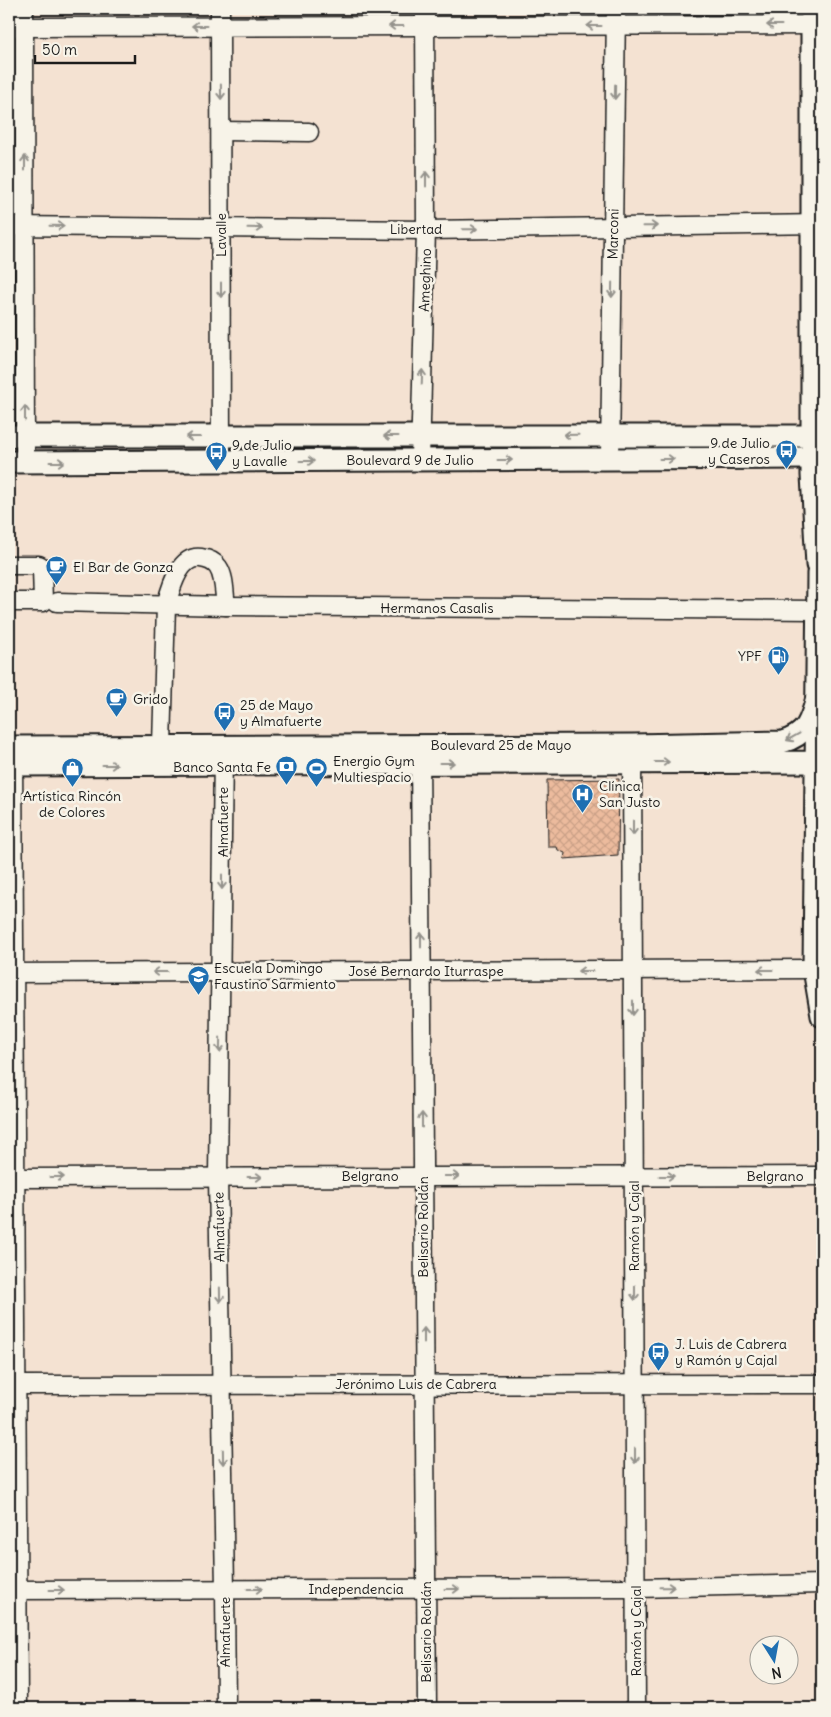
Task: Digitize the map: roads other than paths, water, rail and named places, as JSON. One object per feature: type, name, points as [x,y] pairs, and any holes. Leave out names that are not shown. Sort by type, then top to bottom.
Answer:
[{"type":"main road","points":[[815,20],[817,365],[812,436],[819,575]]},
{"type":"main road","name":"Boulevard 9 de Julio","points":[[17,436],[221,437],[610,434],[812,436]]},
{"type":"main road","name":"Boulevard 9 de Julio","points":[[17,462],[610,459],[815,472]]},
{"type":"main road","points":[[815,472],[822,503]]},
{"type":"main road","points":[[822,544],[817,610],[819,760],[814,969],[822,1016]]},
{"type":"main road","name":"Boulevard 25 de Mayo","points":[[632,753],[782,742],[792,739],[809,725],[817,698]]},
{"type":"main road","name":"Boulevard 25 de Mayo","points":[[11,756],[162,745],[223,755]]},
{"type":"main road","name":"Boulevard 25 de Mayo","points":[[11,756],[632,753],[819,760]]},
{"type":"street","points":[[17,462],[16,27],[24,9]]},
{"type":"street","name":"Ameghino","points":[[420,460],[426,230],[425,9]]},
{"type":"street","points":[[16,27],[220,17],[425,26],[616,17],[815,20]]},
{"type":"street","name":"Lavalle","points":[[220,17],[222,131],[221,461]]},
{"type":"street","name":"Marconi","points":[[610,459],[616,17]]},
{"type":"street","points":[[222,131],[309,132]]},
{"type":"street","name":"Libertad","points":[[17,226],[426,230],[817,224]]},
{"type":"street","points":[[162,745],[166,605],[170,592],[185,562],[196,558],[209,560],[218,567],[223,579],[226,606]]},
{"type":"street","points":[[9,565],[38,564],[42,567],[50,602]]},
{"type":"street","name":"Hermanos Casalis","points":[[9,602],[226,606],[817,610]]},
{"type":"street","name":"Ramón y Cajal","points":[[632,753],[636,1708]]},
{"type":"street","name":"Belisario Roldán","points":[[420,754],[427,1708]]},
{"type":"street","name":"Almafuerte","points":[[223,755],[222,972],[218,1177],[226,1708]]},
{"type":"street","points":[[11,756],[13,1590],[18,1708]]},
{"type":"street","name":"José Bernardo Iturraspe","points":[[11,973],[814,969]]},
{"type":"street","name":"Belgrano","points":[[13,1178],[822,1176]]},
{"type":"street","name":"Jerónimo Luis de Cabrera","points":[[13,1385],[822,1384]]},
{"type":"street","name":"Independencia","points":[[13,1590],[636,1588],[822,1584]]},
{"type":"place","name":"9 de Julio y Caseros","points":[[786,470]]},
{"type":"place","name":"9 de Julio y Lavalle","points":[[216,472]]},
{"type":"place","name":"El Bar de Gonza","points":[[57,586]]},
{"type":"place","name":"YPF","points":[[778,675]]},
{"type":"place","name":"Grido","points":[[117,718]]},
{"type":"place","name":"25 de Mayo y Almafuerte","points":[[224,732]]},
{"type":"place","name":"Banco Santa Fe","points":[[287,786]]},
{"type":"place","name":"Artística Rincón de Colores","points":[[72,787]]},
{"type":"place","name":"Energio Gym Multiespacio","points":[[317,788]]},
{"type":"place","name":"Clínica San Justo","points":[[583,813]]},
{"type":"place","name":"Escuela Domingo Faustino Sarmiento","points":[[198,995]]},
{"type":"place","name":"J. Luis de Cabrera y Ramón y Cajal","points":[[659,1371]]}]
